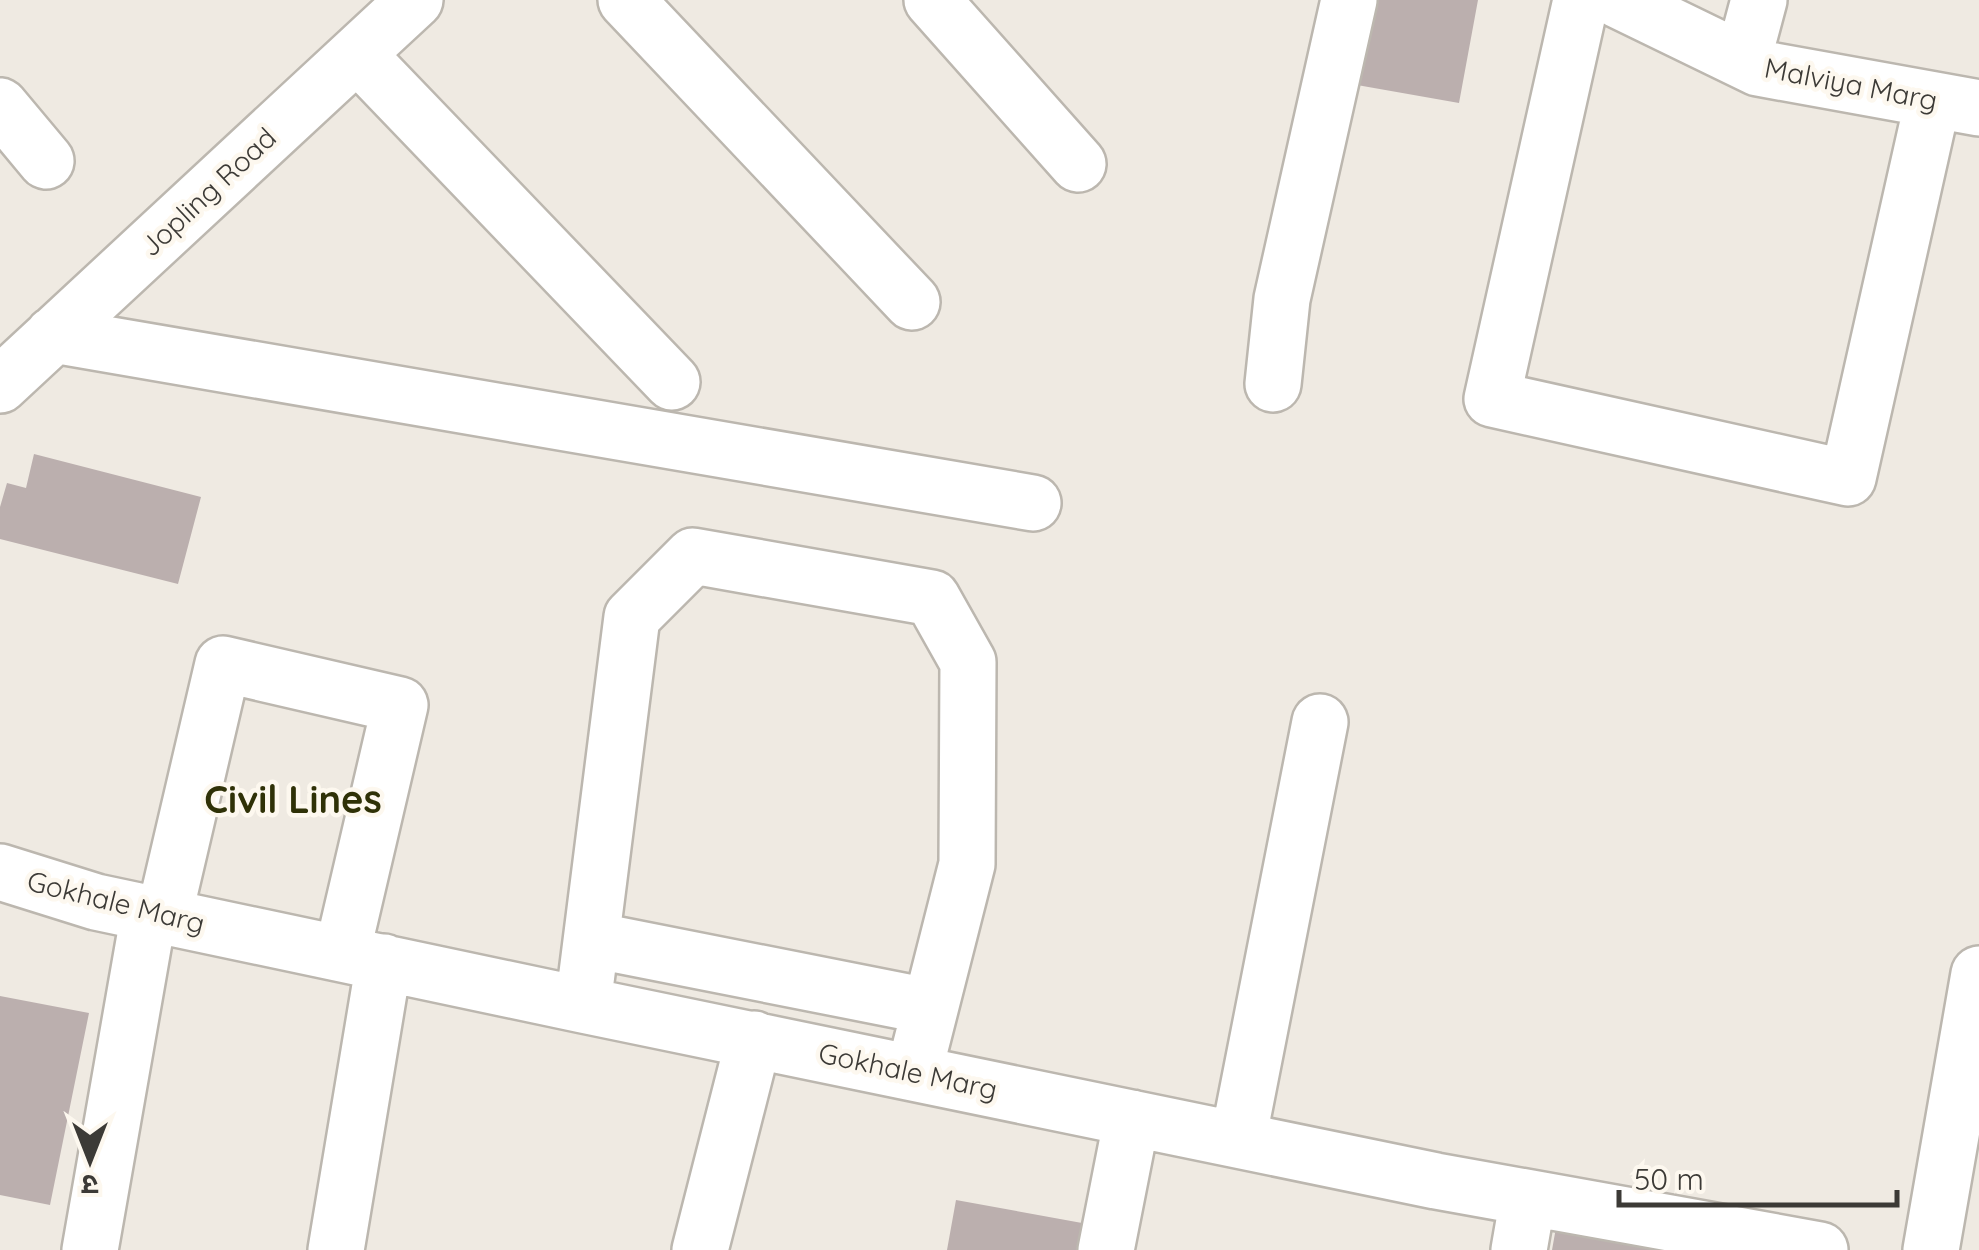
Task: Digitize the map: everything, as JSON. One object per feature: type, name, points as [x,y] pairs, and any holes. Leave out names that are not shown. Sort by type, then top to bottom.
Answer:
[{"type":"street","name":"Jopling Road","points":[[0,385],[415,0]]},
{"type":"street","points":[[626,0],[912,302]]},
{"type":"street","points":[[932,0],[1078,164]]},
{"type":"street","points":[[1273,384],[1282,299],[1349,0]]},
{"type":"street","points":[[1581,0],[1492,399],[1848,478],[1956,104]]},
{"type":"street","name":"Malviya Marg","points":[[1618,0],[1758,68],[1956,104]]},
{"type":"street","points":[[1743,60],[1759,0]]},
{"type":"street","points":[[357,54],[672,382]]},
{"type":"street","points":[[0,106],[46,161]]},
{"type":"street","points":[[53,335],[1032,504]]},
{"type":"street","points":[[584,1005],[632,617],[693,556],[932,598],[968,662],[967,846],[966,864],[914,1072]]},
{"type":"street","points":[[90,1250],[157,914],[223,664],[400,705],[363,958],[336,1250]]},
{"type":"street","points":[[1238,1140],[1320,722]]},
{"type":"street","name":"Gokhale Marg","points":[[0,872],[157,914],[584,1005],[1528,1198],[1820,1250]]},
{"type":"street","points":[[593,940],[928,1006]]},
{"type":"street","points":[[1931,1250],[1979,974]]},
{"type":"street","points":[[700,1250],[754,1038]]},
{"type":"street","points":[[1106,1250],[1132,1118]]},
{"type":"street","points":[[1519,1250],[1528,1198]]},
{"type":"building","points":[[1356,0],[1478,0],[1459,103],[1340,82]]},
{"type":"building","points":[[34,454],[201,497],[178,584],[0,539],[0,507],[7,483],[26,488]]},
{"type":"building","points":[[0,996],[89,1013],[50,1205],[0,1195]]},
{"type":"building","points":[[956,1200],[1093,1225],[1089,1250],[947,1250]]},
{"type":"building","points":[[1557,1222],[1679,1250],[1552,1250]]},
{"type":"district","name":"Civil Lines","points":[[293,800]]}]
